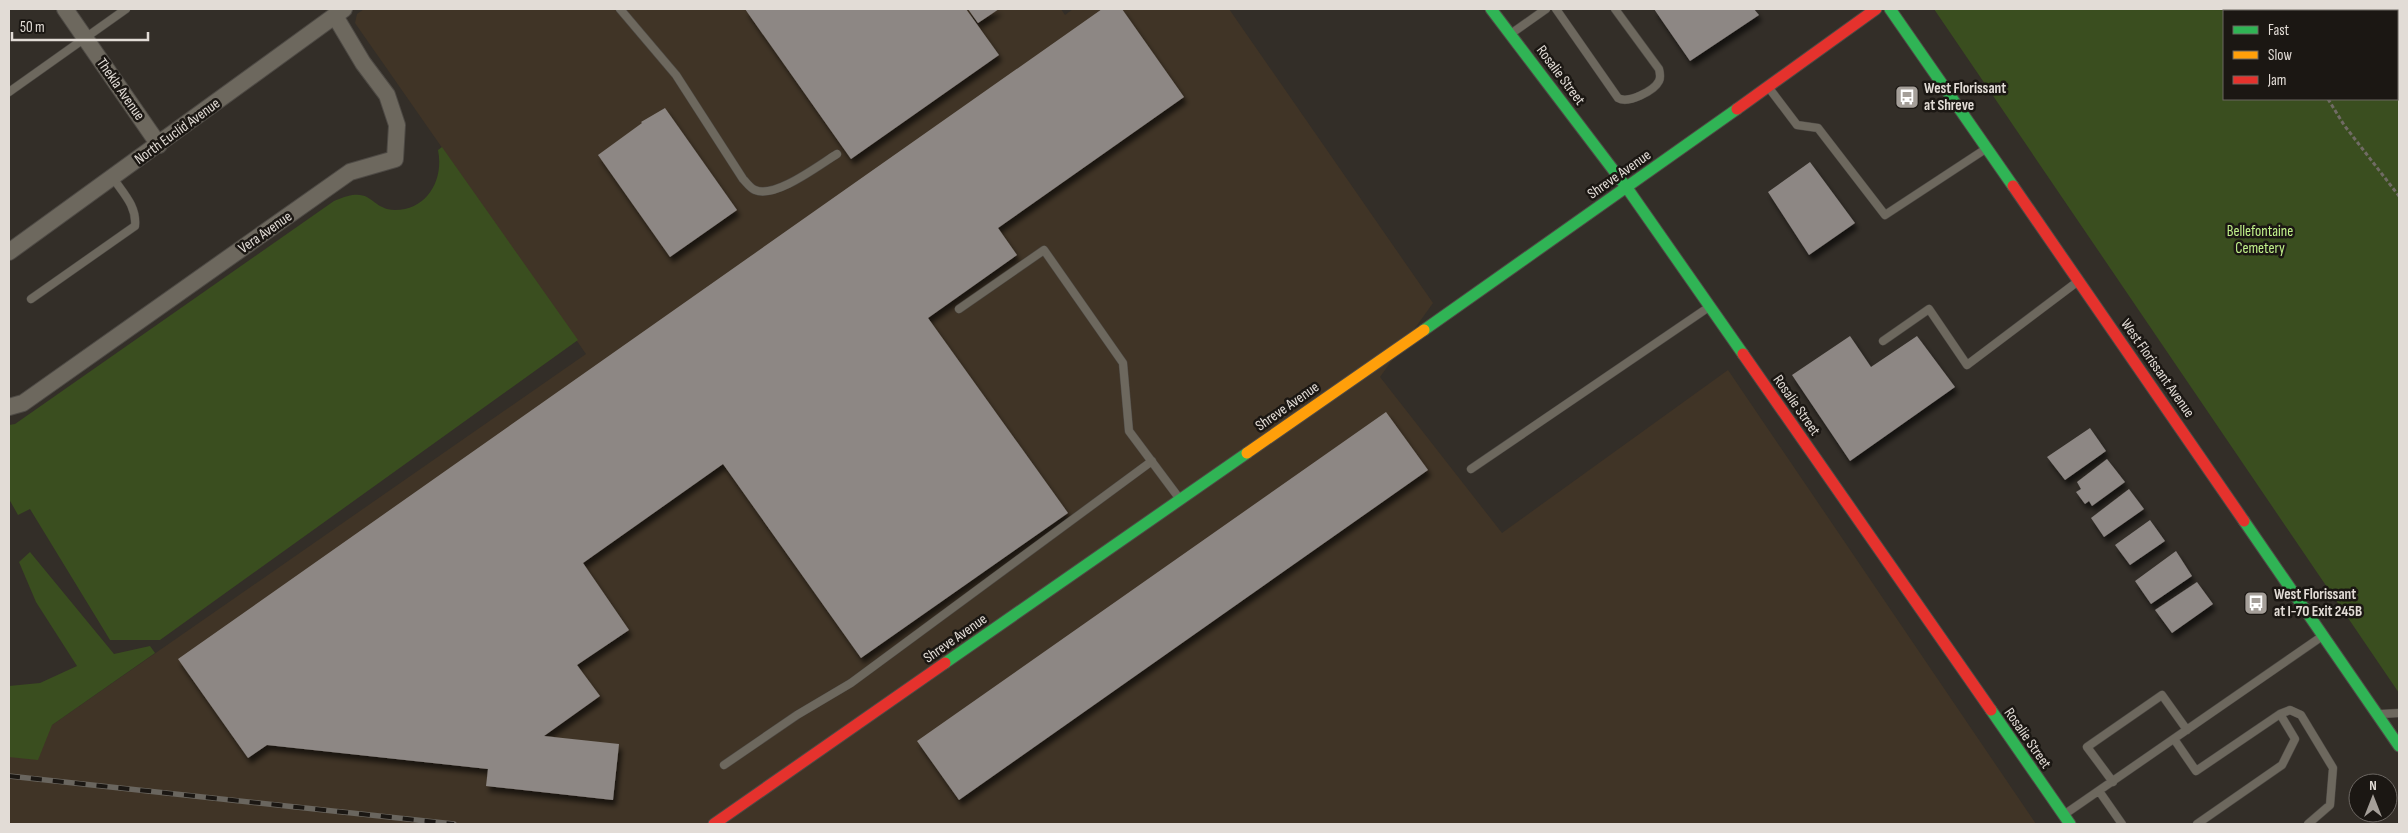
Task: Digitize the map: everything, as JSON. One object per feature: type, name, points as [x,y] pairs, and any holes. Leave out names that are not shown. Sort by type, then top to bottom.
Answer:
[{"type":"street","name":"Thekla Avenue","points":[[65,9],[159,145]]},
{"type":"street","name":"Rosalie Street","points":[[1491,9],[1627,188],[2067,820]]},
{"type":"street","name":"Shreve Avenue","points":[[714,824],[1627,188],[1876,9]]},
{"type":"street","name":"West Florissant Avenue","points":[[1890,9],[2324,634],[2399,746]]},
{"type":"street","name":"North Euclid Avenue","points":[[9,252],[159,145],[340,11]]},
{"type":"street","name":"Vera Avenue","points":[[9,407],[24,403],[350,172],[395,158],[397,125],[387,95],[363,63],[340,11]]},
{"type":"lane","points":[[9,92],[126,9]]},
{"type":"lane","points":[[620,9],[676,75],[743,179],[753,189],[761,192],[775,191],[837,154]]},
{"type":"lane","points":[[1510,34],[1546,9]]},
{"type":"lane","points":[[1556,9],[1618,98],[1627,101],[1632,100],[1657,84],[1660,74],[1659,69],[1615,9]]},
{"type":"lane","points":[[1768,86],[1797,125],[1818,128],[1885,215],[1987,148]]},
{"type":"lane","points":[[31,299],[135,226],[136,215],[132,206],[112,178]]},
{"type":"lane","points":[[959,309],[1044,250],[1123,362],[1129,431],[1180,499]]},
{"type":"lane","points":[[1883,341],[1929,309],[1967,365],[2078,280]]},
{"type":"lane","points":[[1471,469],[1710,306]]},
{"type":"lane","points":[[724,764],[797,715],[851,683],[1152,461]]},
{"type":"lane","points":[[2067,820],[2099,791],[2324,634]]},
{"type":"lane","points":[[2113,782],[2087,747],[2162,695],[2186,730]]},
{"type":"lane","points":[[2174,739],[2196,771],[2280,714],[2290,710],[2301,715],[2333,768],[2330,805],[2308,824]]},
{"type":"lane","points":[[2379,714],[2399,713]]},
{"type":"lane","points":[[2197,824],[2282,764],[2295,739],[2280,714]]},
{"type":"lane","points":[[2099,791],[2122,824]]},
{"type":"path","points":[[2329,100],[2344,125],[2399,196]]},
{"type":"shaded area","points":[[364,9],[1061,9],[1065,15],[1073,9],[1229,9],[1433,303],[1380,377],[1502,533],[1728,370],[2036,824],[9,824],[9,745],[52,725],[586,354],[355,23],[357,14]]},
{"type":"green space","name":"Bellefontaine Cemetery","points":[[1934,9],[2399,9],[2399,693]]},
{"type":"green space","points":[[442,147],[578,340],[160,640],[110,640],[30,509],[18,515],[9,499],[9,425],[15,424],[334,201],[347,196],[357,195],[369,198],[386,209],[407,209],[416,205],[425,199],[436,182],[439,161],[438,150]]},
{"type":"green space","points":[[30,552],[114,654],[150,646],[155,653],[52,725],[38,760],[9,757],[9,686],[40,683],[77,666],[36,602],[19,562]]},
{"type":"water","points":[[2399,26],[2399,84],[2398,81]]},
{"type":"building","points":[[745,9],[966,9],[999,55],[851,159]]},
{"type":"building","points":[[968,9],[999,9],[978,23]]},
{"type":"building","points":[[1102,9],[1122,9],[1184,97],[998,228],[1017,255],[928,318],[1068,513],[861,658],[723,464],[583,563],[629,630],[577,665],[600,696],[544,736],[619,744],[613,800],[486,786],[488,769],[267,745],[248,758],[178,659]]},
{"type":"building","points":[[1654,9],[1754,9],[1759,15],[1690,61]]},
{"type":"building","points":[[665,108],[737,210],[670,257],[598,155],[641,122]]},
{"type":"building","points":[[1810,162],[1855,223],[1809,255],[1768,192]]},
{"type":"building","points":[[1850,336],[1871,367],[1917,336],[1955,387],[1850,461],[1792,375]]},
{"type":"building","points":[[1386,412],[1428,470],[959,800],[917,741]]},
{"type":"building","points":[[2090,428],[2106,451],[2065,480],[2047,457]]},
{"type":"building","points":[[2107,459],[2125,482],[2092,506],[2089,501],[2085,504],[2076,492],[2081,489],[2077,482]]},
{"type":"building","points":[[2129,489],[2144,509],[2104,537],[2091,518]]},
{"type":"building","points":[[2150,520],[2165,541],[2130,565],[2115,545]]},
{"type":"building","points":[[2176,551],[2192,576],[2151,604],[2135,581]]},
{"type":"building","points":[[2197,582],[2213,604],[2172,633],[2155,610]]},
{"type":"railway","points":[[9,776],[454,824]]},
{"type":"traffic: fast","points":[[1491,9],[1627,188],[1743,354]]},
{"type":"traffic: fast","points":[[1890,9],[2013,186]]},
{"type":"traffic: fast","points":[[1424,330],[1737,109]]},
{"type":"traffic: fast","points":[[945,663],[1247,453]]},
{"type":"traffic: fast","points":[[2244,521],[2399,746]]},
{"type":"traffic: fast","points":[[1991,710],[2070,824]]},
{"type":"traffic: slow","points":[[1247,453],[1424,330]]},
{"type":"traffic: jam","points":[[1737,109],[1876,9]]},
{"type":"traffic: jam","points":[[2013,186],[2244,521]]},
{"type":"traffic: jam","points":[[1743,354],[1991,710]]},
{"type":"traffic: jam","points":[[714,824],[945,663]]},
{"type":"place","name":"West Florissant at Shreve","points":[[1907,97]]},
{"type":"place","name":"West Florissant at I-70 Exit 245B","points":[[2256,603]]}]
